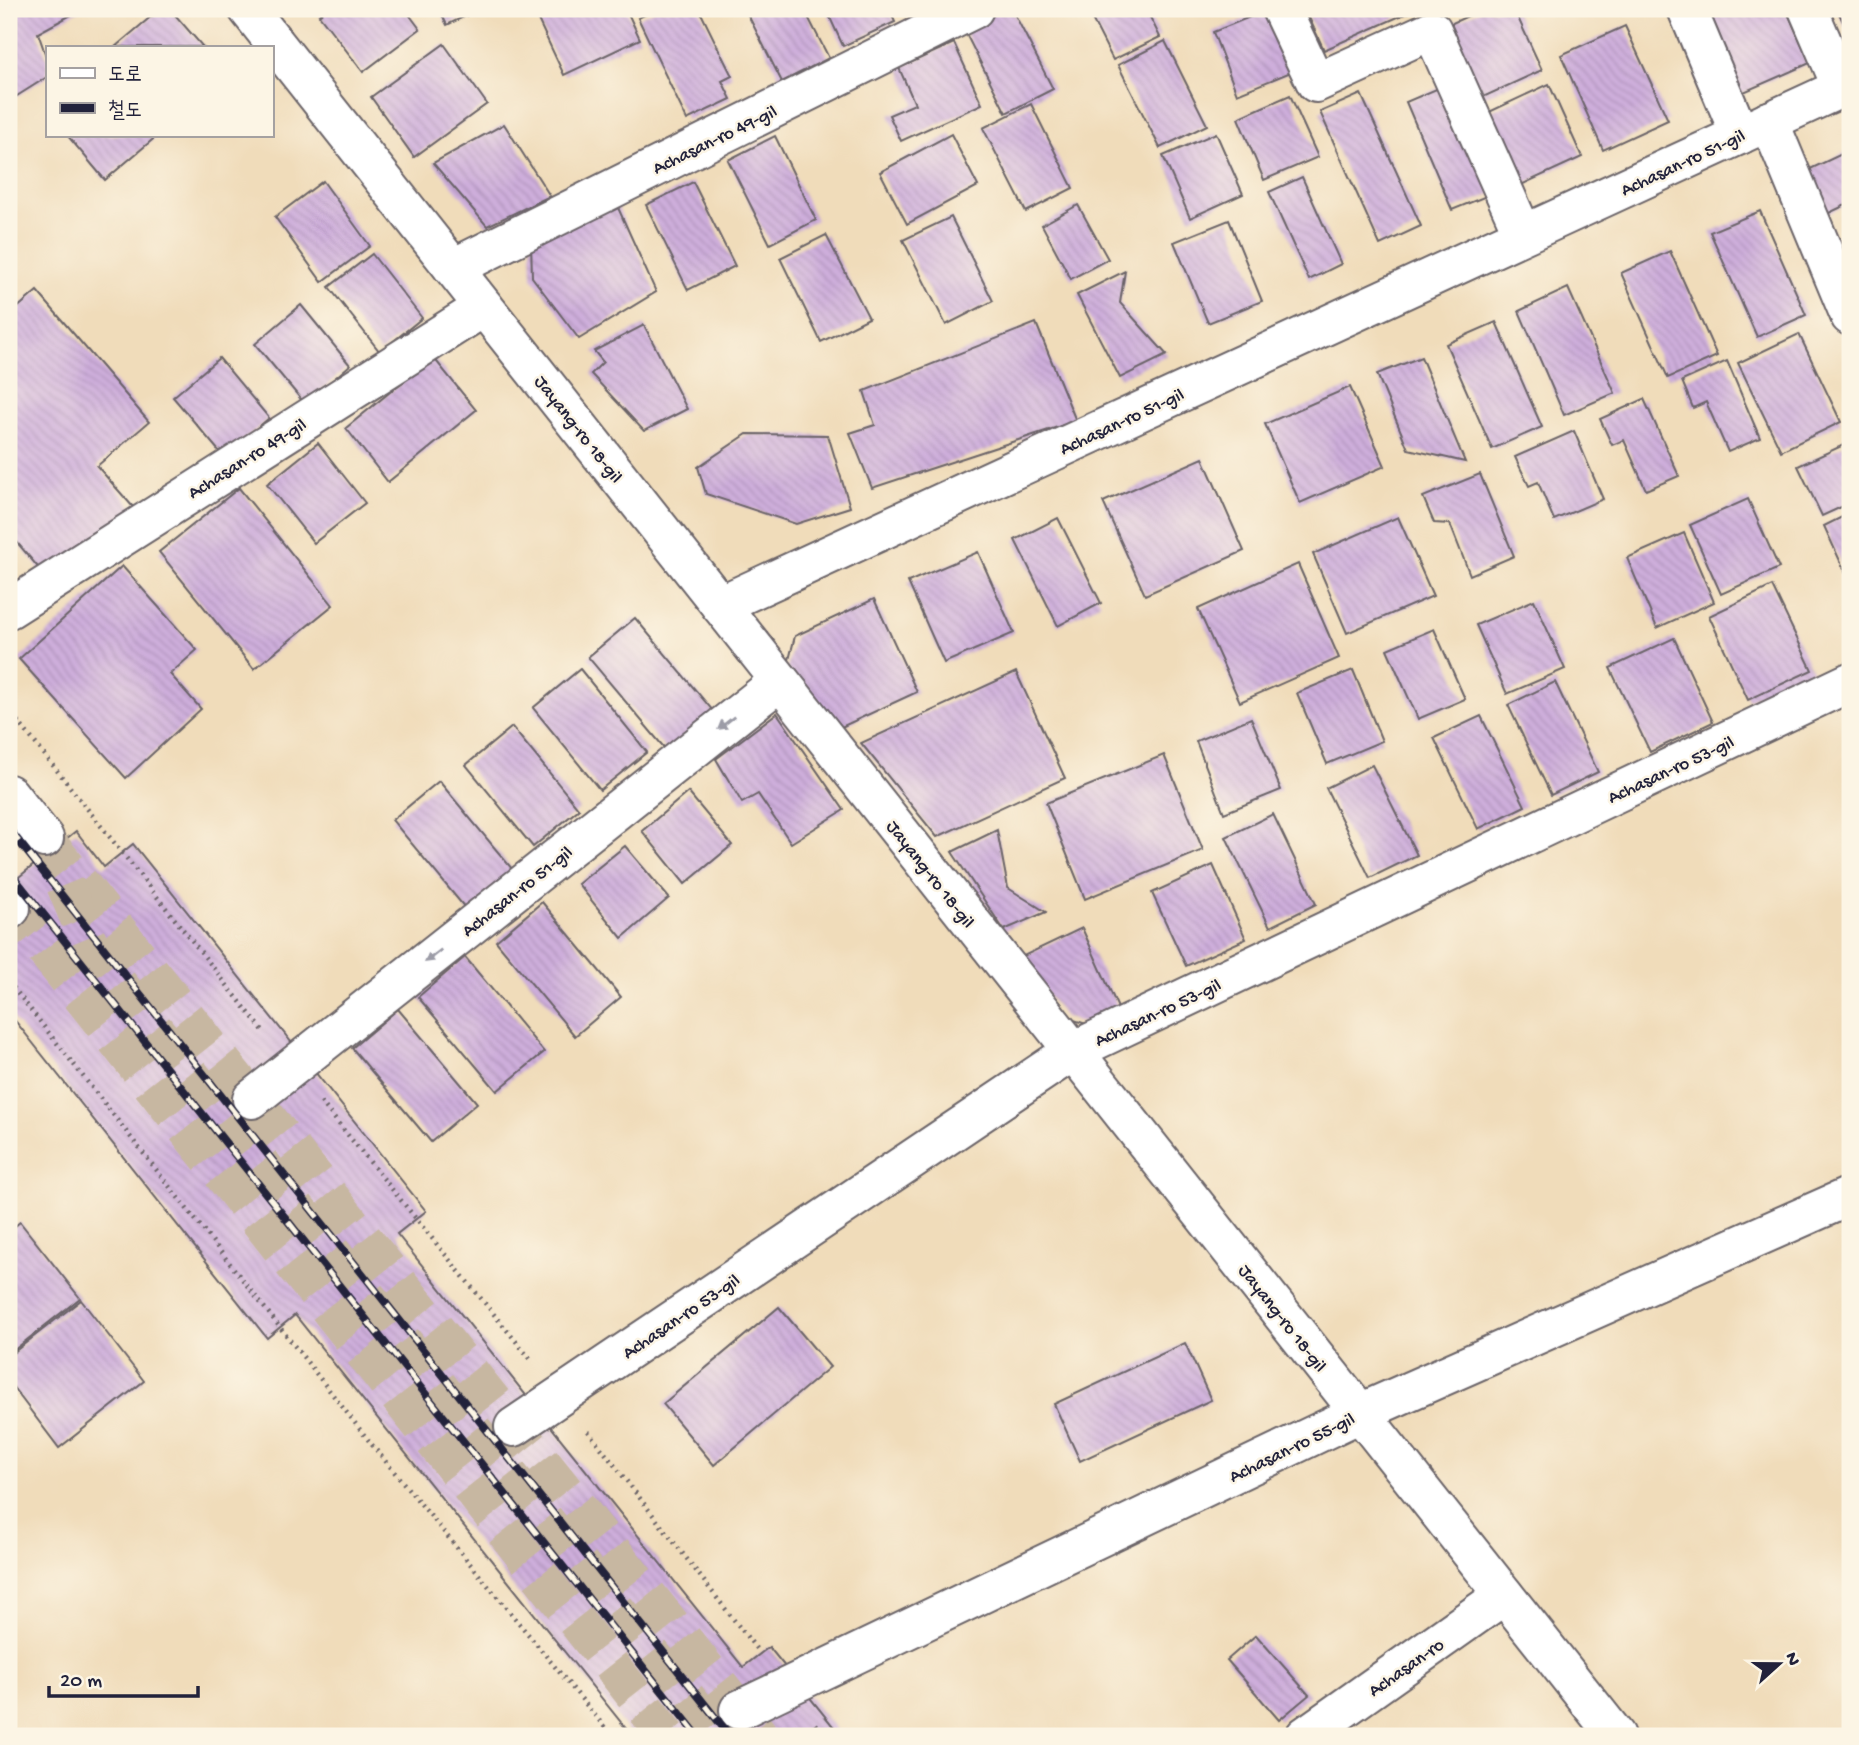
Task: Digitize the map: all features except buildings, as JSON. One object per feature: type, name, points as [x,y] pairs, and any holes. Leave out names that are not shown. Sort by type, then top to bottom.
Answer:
[{"type":"street","name":"Jayang-ro 18-gil","points":[[248,9],[1616,1736]]},
{"type":"street","name":"Achasan-ro 49-gil","points":[[453,268],[974,9]]},
{"type":"street","points":[[1281,9],[1316,83],[1433,30],[1523,234]]},
{"type":"street","points":[[1687,9],[1754,128],[1850,316]]},
{"type":"street","name":"Achasan-ro 51-gil","points":[[720,605],[1846,86],[1808,9]]},
{"type":"street","name":"Achasan-ro 49-gil","points":[[9,609],[484,307]]},
{"type":"street","name":"Achasan-ro 51-gil","points":[[252,1099],[780,681]]},
{"type":"street","name":"Achasan-ro 53-gil","points":[[514,1427],[1073,1051],[1850,682]]},
{"type":"street","points":[[9,794],[44,838]]},
{"type":"street","name":"Achasan-ro 55-gil","points":[[739,1710],[1360,1413],[1850,1196]]},
{"type":"street","name":"Achasan-ro","points":[[1305,1736],[1504,1595]]},
{"type":"path","points":[[9,710],[293,1068],[561,1396],[825,1736]]},
{"type":"path","points":[[9,982],[373,1446],[612,1736]]},
{"type":"tunnel","points":[[44,838],[760,1736]]},
{"type":"tunnel","points":[[65,885],[93,952],[717,1736]]},
{"type":"tunnel","points":[[9,905],[667,1736]]},
{"type":"railway","points":[[9,829],[730,1736]]},
{"type":"railway","points":[[9,871],[698,1736]]}]
